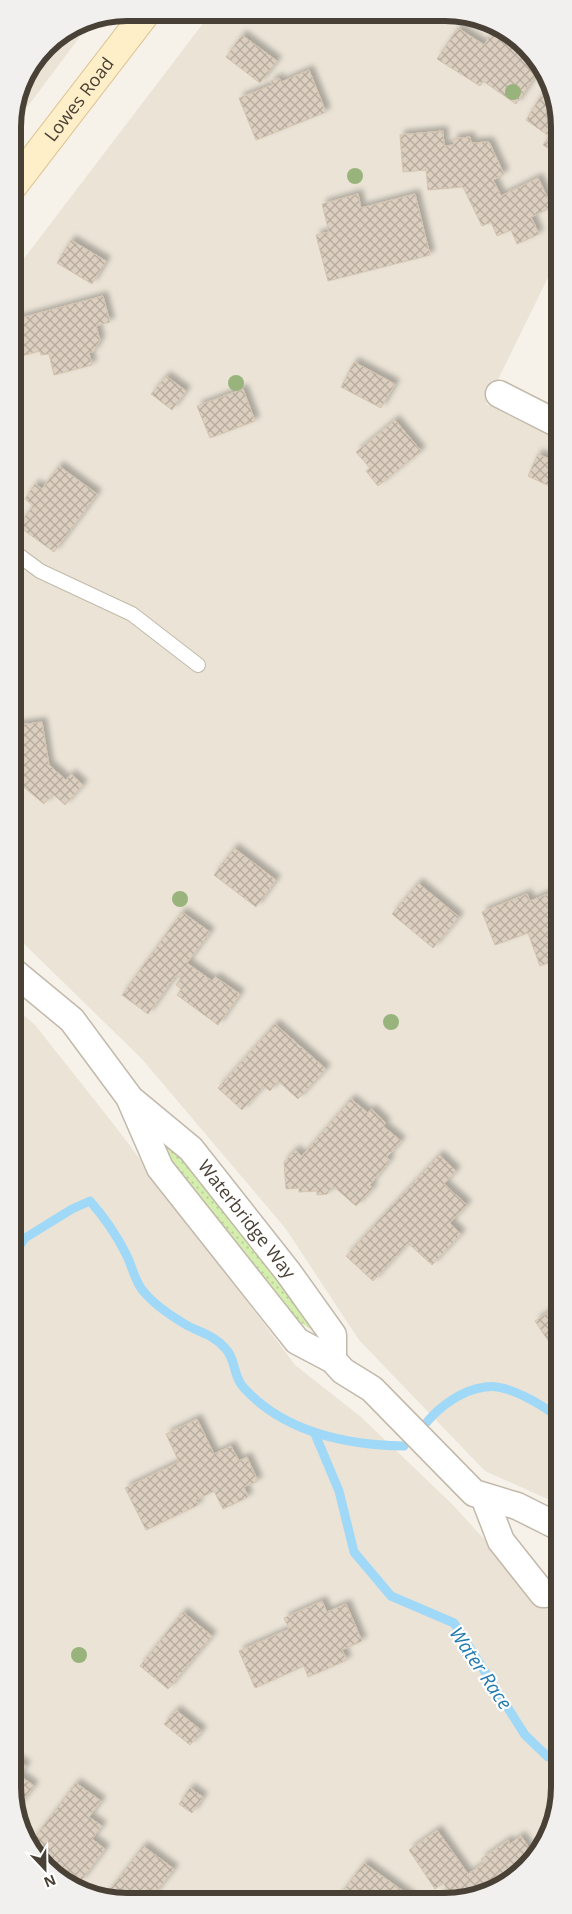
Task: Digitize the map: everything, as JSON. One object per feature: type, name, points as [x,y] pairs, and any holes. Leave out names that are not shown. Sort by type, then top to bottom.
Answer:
[{"type":"main road","name":"Lowes Road","points":[[21,176],[140,21]]},
{"type":"street","points":[[499,394],[551,420]]},
{"type":"street","name":"Waterbridge Way","points":[[21,978],[72,1020],[129,1097],[163,1173],[297,1341],[333,1360],[342,1371],[372,1388],[474,1493],[517,1506],[551,1523]]},
{"type":"street","name":"Waterbridge Way","points":[[129,1097],[191,1149],[288,1272],[333,1336],[333,1360]]},
{"type":"street","points":[[484,1497],[501,1541],[519,1567],[543,1594],[551,1594]]},
{"type":"lane","points":[[21,557],[40,571],[132,614],[198,665]]},
{"type":"shaded area","points":[[205,21],[452,21],[466,23],[492,32],[520,52],[537,74],[543,87],[551,120],[551,271],[486,404],[551,436],[551,1500],[485,1471],[359,1340],[286,1229],[142,1059],[21,941],[21,262]]},
{"type":"shaded area","points":[[85,30],[22,114],[27,93],[39,68],[52,52],[68,39]]},
{"type":"shaded area","points":[[21,1013],[35,1025],[115,1126],[295,1365],[361,1417],[452,1504],[551,1612],[551,1794],[543,1827],[533,1846],[515,1866],[498,1879],[466,1891],[445,1893],[127,1893],[106,1891],[80,1882],[70,1876],[70,1844],[38,1844],[27,1821],[21,1794]]},
{"type":"green space","points":[[128,1095],[189,1147],[324,1338],[260,1295],[158,1166]]},
{"type":"building","points":[[458,28],[484,45],[492,32],[520,52],[537,73],[516,104],[483,81],[480,86],[437,59]]},
{"type":"building","points":[[242,35],[277,61],[260,83],[226,57]]},
{"type":"building","points":[[309,70],[326,112],[256,140],[239,98],[272,85],[271,81],[279,78],[281,82]]},
{"type":"building","points":[[544,91],[551,120],[551,150],[543,145],[549,136],[526,120]]},
{"type":"building","points":[[443,131],[444,146],[454,145],[453,139],[470,137],[471,143],[489,142],[504,174],[493,180],[501,196],[538,178],[551,205],[551,207],[531,217],[539,234],[517,244],[511,230],[497,236],[491,222],[482,226],[463,187],[428,190],[426,170],[403,172],[400,135]]},
{"type":"building","points":[[358,194],[361,208],[415,194],[430,255],[328,281],[316,235],[329,232],[322,204]]},
{"type":"building","points":[[71,240],[106,261],[92,284],[57,263]]},
{"type":"building","points":[[103,296],[110,322],[96,326],[100,340],[94,351],[89,353],[92,365],[54,375],[49,354],[41,355],[40,351],[21,356],[21,318]]},
{"type":"building","points":[[354,362],[395,384],[381,408],[341,387]]},
{"type":"building","points":[[166,376],[186,391],[172,410],[151,394]]},
{"type":"building","points":[[243,389],[255,421],[210,438],[197,406]]},
{"type":"building","points":[[395,420],[421,451],[378,486],[366,471],[370,468],[356,452]]},
{"type":"building","points":[[538,454],[551,460],[551,487],[528,476]]},
{"type":"building","points":[[59,466],[97,494],[54,552],[21,528],[21,522],[33,506],[25,499],[35,484],[42,489]]},
{"type":"building","points":[[42,722],[49,765],[66,780],[71,774],[83,785],[65,805],[53,794],[44,804],[21,785],[21,725]]},
{"type":"building","points":[[234,848],[276,880],[256,907],[214,875]]},
{"type":"building","points":[[418,883],[459,917],[433,948],[392,914]]},
{"type":"building","points":[[551,893],[551,962],[540,966],[528,933],[495,945],[482,912],[527,894],[530,901]]},
{"type":"building","points":[[182,912],[210,932],[187,963],[212,981],[215,977],[240,994],[218,1025],[177,995],[181,989],[176,985],[181,978],[176,975],[148,1014],[122,995]]},
{"type":"building","points":[[275,1024],[326,1069],[298,1099],[278,1081],[270,1091],[264,1086],[242,1110],[218,1088]]},
{"type":"building","points":[[351,1099],[368,1113],[371,1109],[386,1123],[383,1126],[401,1141],[387,1157],[390,1160],[370,1185],[373,1188],[356,1206],[333,1186],[327,1194],[317,1195],[317,1191],[299,1192],[299,1188],[286,1189],[284,1162],[295,1150],[302,1156]]},
{"type":"building","points":[[439,1155],[456,1171],[444,1184],[467,1205],[450,1223],[461,1234],[432,1265],[408,1243],[373,1281],[346,1256]]},
{"type":"building","points":[[551,1311],[551,1345],[535,1321]]},
{"type":"building","points":[[197,1419],[214,1454],[231,1446],[239,1461],[247,1457],[258,1481],[244,1487],[248,1497],[223,1509],[214,1491],[196,1500],[198,1505],[146,1530],[125,1488],[179,1462],[166,1434]]},
{"type":"building","points":[[322,1601],[327,1612],[346,1604],[362,1641],[342,1650],[347,1660],[308,1677],[304,1666],[255,1688],[239,1651],[289,1629],[284,1618]]},
{"type":"building","points":[[183,1612],[212,1636],[168,1689],[140,1666]]},
{"type":"building","points":[[176,1710],[202,1731],[190,1745],[164,1724]]},
{"type":"building","points":[[21,1762],[26,1766],[21,1772]]},
{"type":"building","points":[[21,1776],[34,1786],[22,1801]]},
{"type":"building","points":[[76,1783],[101,1801],[89,1817],[102,1826],[92,1839],[105,1849],[80,1882],[70,1874],[70,1844],[38,1844],[34,1838]]},
{"type":"building","points":[[190,1788],[203,1797],[192,1813],[179,1804]]},
{"type":"building","points":[[437,1830],[468,1874],[484,1863],[481,1859],[508,1840],[510,1844],[521,1836],[530,1849],[515,1866],[498,1879],[466,1891],[445,1893],[448,1890],[443,1883],[435,1889],[409,1850]]},
{"type":"building","points":[[143,1846],[174,1869],[155,1893],[109,1891]]},
{"type":"building","points":[[364,1863],[406,1893],[342,1893]]},
{"type":"waterway","name":"Water Race","points":[[21,1244],[25,1238],[72,1209],[90,1201],[118,1240],[128,1258],[138,1284],[144,1292],[157,1305],[173,1316],[220,1343],[229,1352],[240,1384],[260,1403],[278,1416],[318,1434],[360,1443],[404,1446]]},
{"type":"waterway","name":"Water Race","points":[[426,1423],[445,1405],[460,1395],[485,1387],[503,1388],[514,1392],[535,1402],[551,1413]]},
{"type":"waterway","name":"Water Race","points":[[315,1434],[339,1491],[354,1552],[391,1596],[454,1623],[525,1735],[551,1758]]}]
